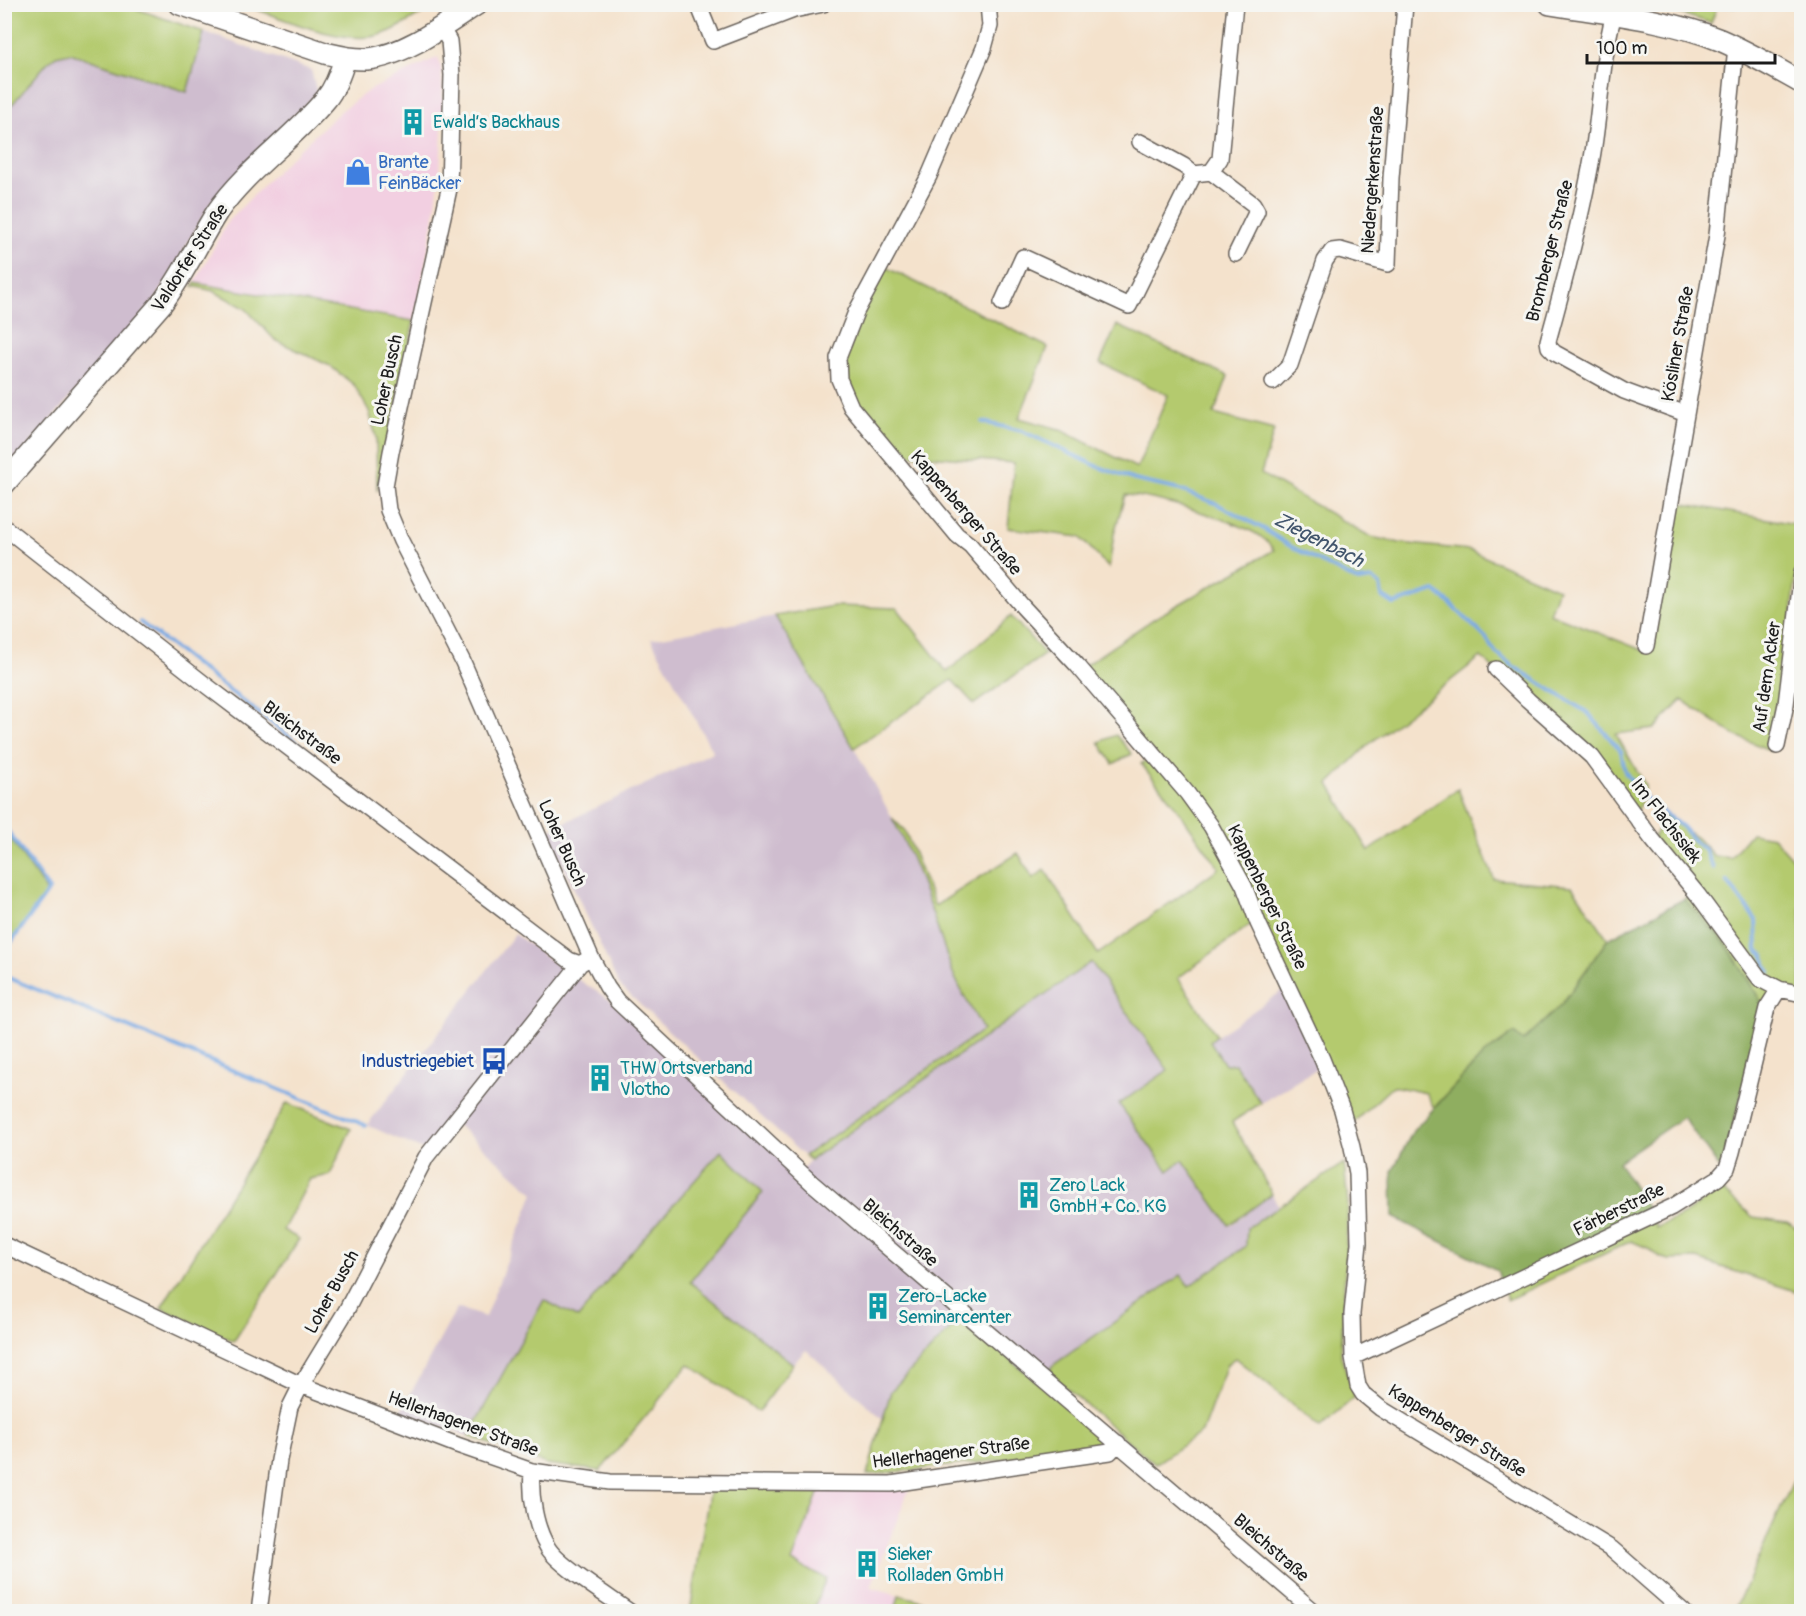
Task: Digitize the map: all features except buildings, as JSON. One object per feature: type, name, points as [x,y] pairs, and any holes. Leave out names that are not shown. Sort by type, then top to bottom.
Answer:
[{"type":"main road","points":[[180,4],[325,53],[345,58],[367,59],[401,50],[477,4]]},
{"type":"main road","points":[[1550,4],[1615,9],[1704,34],[1736,47],[1802,83]]},
{"type":"main road","name":"Valdorfer Straße","points":[[4,484],[162,303],[179,281],[218,211],[240,185],[327,98],[340,76],[345,58]]},
{"type":"street","points":[[698,4],[712,41],[794,10],[823,4]]},
{"type":"street","name":"Kappenberger Straße","points":[[988,4],[990,26],[984,48],[929,176],[856,312],[838,358],[839,379],[851,407],[957,534],[970,545],[1077,665],[1083,675],[1123,717],[1187,793],[1211,826],[1244,886],[1258,923],[1322,1059],[1342,1110],[1352,1147],[1359,1199],[1359,1243],[1352,1314],[1353,1357],[1358,1386],[1363,1394],[1380,1408],[1612,1549],[1684,1611]]},
{"type":"street","points":[[1211,172],[1220,159],[1234,4]]},
{"type":"street","name":"Niedergerkenstraße","points":[[1273,382],[1290,365],[1325,261],[1332,251],[1340,250],[1388,264],[1391,178],[1406,4]]},
{"type":"street","name":"Bromberger Straße","points":[[1615,9],[1609,28],[1592,157],[1574,250],[1551,332],[1549,347],[1555,353],[1624,391],[1686,414]]},
{"type":"street","name":"Loher Busch","points":[[259,1611],[279,1460],[291,1407],[301,1384],[346,1311],[426,1157],[585,961],[463,662],[401,542],[386,501],[385,486],[391,452],[449,189],[452,75],[449,41],[441,27]]},
{"type":"street","name":"Kösliner Straße","points":[[1646,646],[1717,235],[1736,47]]},
{"type":"street","points":[[1140,142],[1194,174],[1211,172],[1253,204],[1257,211],[1236,254]]},
{"type":"street","points":[[1002,303],[1023,257],[1129,306],[1194,174]]},
{"type":"street","name":"Bleichstraße","points":[[4,527],[216,693],[569,960],[585,961],[617,1001],[812,1182],[1315,1611]]},
{"type":"street","name":"Auf dem Acker","points":[[1777,746],[1786,704],[1799,614],[1802,572]]},
{"type":"street","name":"Im Flachssiek","points":[[1496,669],[1593,757],[1652,839],[1698,895],[1760,979],[1779,989],[1802,994]]},
{"type":"street","name":"Färberstraße","points":[[1353,1357],[1672,1207],[1718,1178],[1726,1168],[1732,1152],[1767,1008],[1779,989]]},
{"type":"street","name":"Hellerhagener Straße","points":[[4,1245],[301,1384],[457,1445],[532,1471],[610,1482],[891,1484],[1110,1452],[1118,1443]]},
{"type":"street","points":[[532,1471],[531,1483],[537,1521],[549,1550],[567,1566],[630,1611]]},
{"type":"shaded area","points":[[204,32],[311,70],[317,93],[211,202],[156,299],[5,472],[5,113],[47,63],[56,56],[70,53],[187,92]]},
{"type":"shaded area","points":[[438,57],[443,105],[440,172],[434,218],[414,321],[195,283],[228,221],[288,160],[341,111],[368,91]]},
{"type":"shaded area","points":[[775,616],[854,748],[901,834],[934,914],[954,975],[983,1030],[804,1156],[619,985],[547,831],[713,752],[651,639]]},
{"type":"shaded area","points":[[515,934],[614,1003],[799,1173],[810,1160],[1091,962],[1168,1070],[1119,1104],[1168,1171],[1183,1160],[1230,1226],[1272,1194],[1279,1207],[1247,1228],[1247,1246],[1189,1287],[1181,1276],[1052,1366],[1039,1384],[891,1391],[883,1419],[806,1350],[793,1364],[689,1282],[763,1192],[721,1151],[623,1261],[577,1318],[544,1301],[468,1436],[400,1413],[457,1308],[485,1317],[534,1193],[453,1121],[423,1150],[367,1125]]},
{"type":"shaded area","points":[[1285,989],[1320,1067],[1261,1103],[1235,1065],[1225,1065],[1210,1041]]},
{"type":"shaded area","points":[[911,1484],[871,1587],[899,1595],[895,1610],[899,1611],[813,1611],[826,1578],[792,1562],[821,1486]]},
{"type":"green space","points":[[5,4],[125,5],[204,32],[187,92],[70,53],[56,56],[47,63],[5,113]]},
{"type":"green space","points":[[1672,4],[1760,5],[1717,7],[1711,23],[1671,11]]},
{"type":"green space","points":[[244,5],[436,5],[383,34],[351,37],[313,29]]},
{"type":"green space","points":[[885,267],[1048,347],[1019,418],[1059,429],[1137,468],[1168,395],[1100,363],[1117,325],[1228,376],[1214,414],[1274,430],[1261,474],[1371,537],[1400,543],[1469,550],[1558,589],[1549,613],[1647,652],[1675,502],[1801,525],[1787,665],[1771,751],[1735,735],[1682,700],[1654,729],[1616,734],[1645,785],[1642,800],[1634,815],[1620,789],[1481,657],[1368,745],[1329,784],[1369,851],[1458,789],[1494,879],[1572,886],[1608,939],[1562,1004],[1523,1042],[1514,1033],[1483,1055],[1434,1108],[1426,1093],[1393,1086],[1345,1130],[1254,922],[1178,978],[1217,1036],[1210,1041],[1225,1065],[1235,1064],[1261,1103],[1232,1122],[1272,1194],[1229,1225],[1183,1160],[1168,1171],[1119,1104],[1168,1070],[1091,962],[810,1160],[804,1156],[983,1030],[953,973],[918,874],[892,818],[905,831],[935,906],[1018,853],[1033,878],[1045,870],[1098,954],[1219,868],[1173,803],[1141,764],[1149,758],[1078,670],[1155,618],[1274,550],[1265,540],[1237,525],[1156,500],[1125,495],[1114,534],[1109,568],[1080,537],[1008,528],[1014,463],[892,453],[846,394],[846,357],[861,313]]},
{"type":"green space","points":[[195,283],[414,321],[377,491],[376,437],[369,411],[354,385],[330,366],[275,340],[245,308],[213,291],[193,286]]},
{"type":"green space","points":[[834,606],[897,608],[947,672],[1011,616],[1045,654],[974,704],[952,680],[854,748],[775,616]]},
{"type":"green space","points":[[1116,735],[1132,754],[1113,764],[1099,742]]},
{"type":"green space","points":[[1665,816],[1697,838],[1714,856],[1730,858],[1751,833],[1773,837],[1801,868],[1801,997],[1779,992],[1765,1008],[1727,945],[1684,899],[1696,889],[1653,838]]},
{"type":"green space","points":[[5,831],[47,892],[5,949]]},
{"type":"green space","points":[[1684,899],[1727,945],[1765,1008],[1721,1170],[1683,1117],[1618,1162],[1653,1217],[1501,1282],[1497,1270],[1393,1217],[1392,1172],[1413,1131],[1483,1055],[1514,1033],[1523,1041],[1562,1004],[1608,939]]},
{"type":"green space","points":[[287,1103],[351,1129],[330,1175],[310,1179],[283,1230],[299,1239],[234,1341],[161,1308]]},
{"type":"green space","points":[[721,1151],[763,1192],[690,1282],[793,1364],[758,1412],[689,1364],[600,1471],[546,1464],[468,1436],[544,1300],[578,1318],[623,1261]]},
{"type":"green space","points":[[1344,1163],[1348,1204],[1341,1356],[1355,1397],[1320,1427],[1235,1358],[1227,1364],[1202,1432],[1155,1464],[1049,1373],[1052,1366],[1181,1275],[1189,1286],[1246,1246],[1247,1228]]},
{"type":"green space","points":[[1721,1189],[1753,1217],[1787,1222],[1801,1231],[1801,1293],[1697,1259],[1669,1260],[1659,1257],[1650,1249],[1631,1241],[1507,1300],[1501,1282],[1653,1217],[1656,1228],[1685,1214]]},
{"type":"green space","points":[[962,1317],[1093,1431],[1098,1439],[1095,1445],[1081,1451],[867,1475],[891,1391]]},
{"type":"green space","points":[[1801,1464],[1801,1611],[1734,1611]]},
{"type":"green space","points":[[821,1486],[792,1562],[826,1578],[813,1611],[690,1612],[710,1487]]},
{"type":"green space","points":[[899,1595],[963,1611],[895,1611]]},
{"type":"waterway","name":"Ziegenbach","points":[[983,422],[1022,431],[1099,467],[1135,480],[1180,490],[1217,504],[1290,546],[1358,581],[1373,579],[1380,585],[1382,596],[1394,604],[1435,591],[1486,638],[1496,653],[1588,713],[1621,751],[1625,772],[1633,783]]},
{"type":"waterway","points":[[140,622],[316,757]]},
{"type":"waterway","name":"Ziegenbach","points":[[1639,793],[1682,827],[1705,850],[1713,868]]},
{"type":"waterway","points":[[4,826],[49,890],[4,952]]},
{"type":"waterway","name":"Ziegenbach","points":[[1727,881],[1756,920],[1757,950],[1764,955],[1765,964],[1770,972]]},
{"type":"waterway","points":[[4,976],[365,1125]]},
{"type":"place","name":"Ewald’s Backhaus","points":[[413,122]]},
{"type":"place","name":"Brante FeinBäcker","points":[[358,172]]},
{"type":"place","name":"Industriegebiet","points":[[494,1061]]},
{"type":"place","name":"THW Ortsverband Vlotho","points":[[600,1078]]},
{"type":"place","name":"Zero Lack GmbH + Co. KG","points":[[1029,1195]]},
{"type":"place","name":"Zero-Lacke Seminarcenter","points":[[878,1306]]},
{"type":"place","name":"Sieker Rolladen GmbH","points":[[867,1564]]}]
